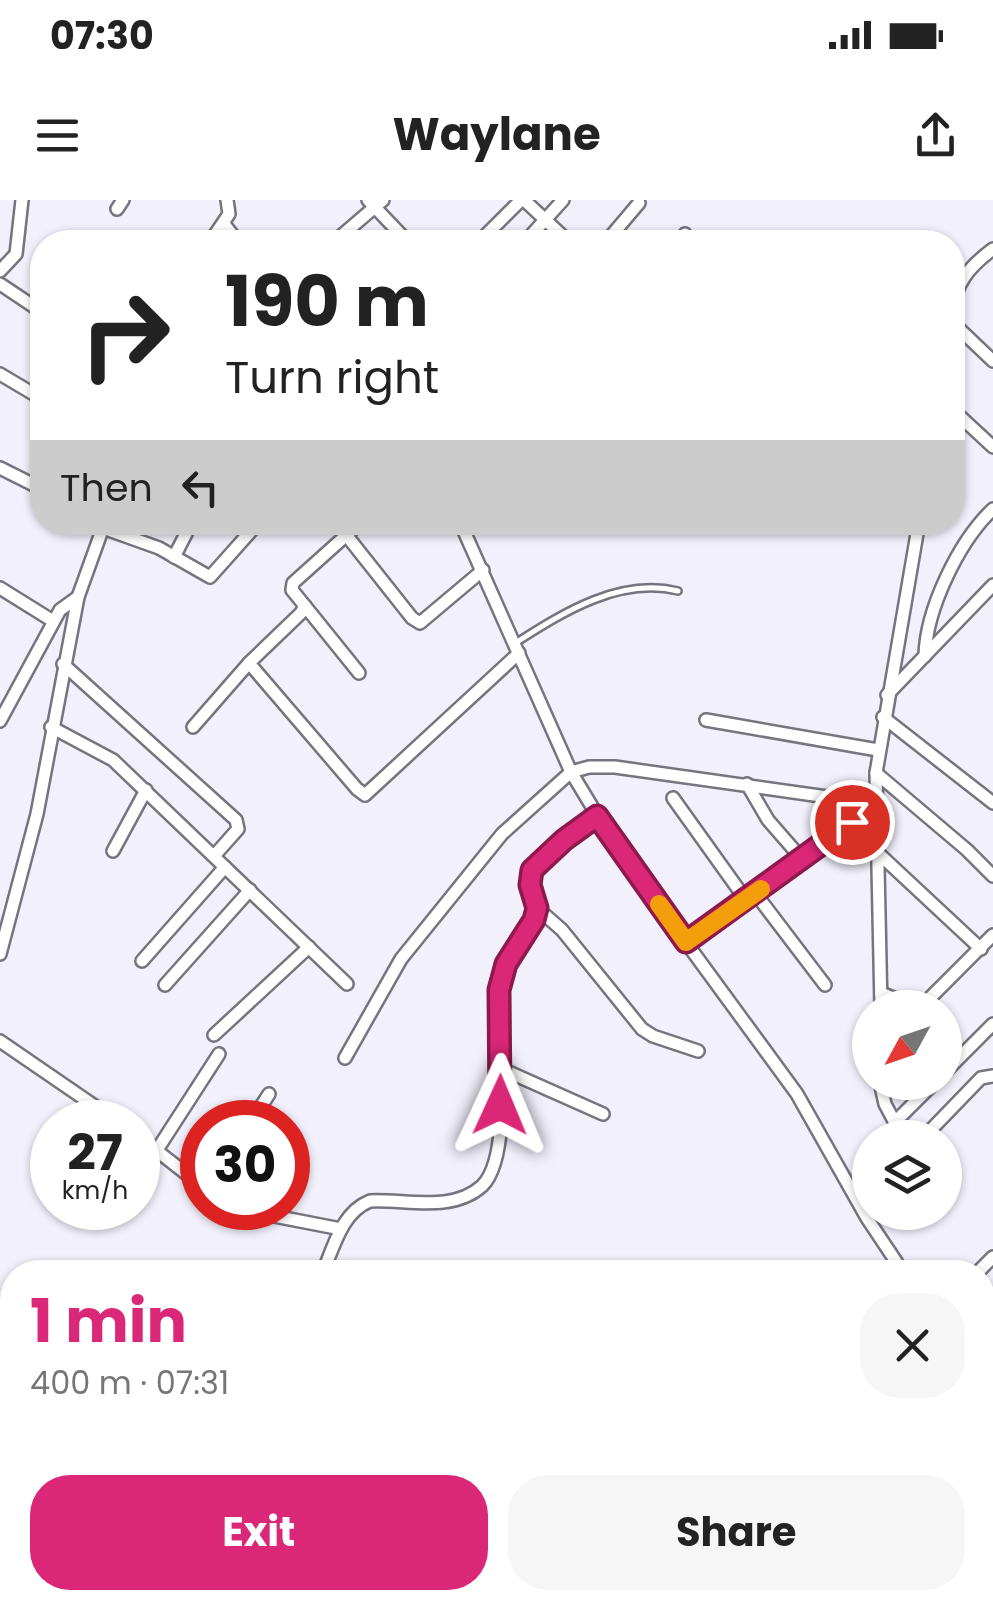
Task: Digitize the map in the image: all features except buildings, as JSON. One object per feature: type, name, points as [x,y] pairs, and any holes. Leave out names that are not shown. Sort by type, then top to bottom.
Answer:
[{"type":"street","points":[[0,271],[16,254],[22,200]]},
{"type":"street","points":[[219,230],[229,214],[226,200]]},
{"type":"street","points":[[492,230],[523,200],[555,230]]},
{"type":"street","points":[[536,230],[563,200]]},
{"type":"street","points":[[347,230],[375,203],[398,230]]},
{"type":"street","points":[[616,230],[638,203]]},
{"type":"street","points":[[224,224],[229,230]]},
{"type":"street","points":[[965,274],[993,248]]},
{"type":"street","points":[[0,284],[30,304]]},
{"type":"street","points":[[965,332],[993,361]]},
{"type":"street","points":[[0,374],[30,392]]},
{"type":"street","points":[[965,421],[993,447]]},
{"type":"street","points":[[0,468],[30,483]]},
{"type":"street","points":[[925,656],[930,622],[959,552],[993,508]]},
{"type":"street","points":[[0,954],[37,814],[78,597],[100,535]]},
{"type":"street","points":[[129,535],[174,556],[204,576],[214,576],[248,535]]},
{"type":"street","points":[[174,556],[185,535]]},
{"type":"street","points":[[466,535],[572,772],[597,816],[797,1094],[852,1187]]},
{"type":"street","points":[[881,990],[876,772],[917,535]]},
{"type":"street","points":[[359,674],[292,590],[292,583],[347,536],[412,618],[420,622],[482,570]]},
{"type":"street","points":[[887,696],[993,585]]},
{"type":"street","points":[[0,588],[53,622]]},
{"type":"street","points":[[0,721],[53,622],[65,604],[78,597]]},
{"type":"street","points":[[193,727],[248,663],[305,606]]},
{"type":"street","points":[[248,663],[365,795],[517,648]]},
{"type":"street","points":[[63,664],[236,820],[238,829],[214,856]]},
{"type":"street","points":[[883,718],[993,803]]},
{"type":"street","points":[[706,720],[878,750]]},
{"type":"street","points":[[51,727],[102,752],[146,790],[347,984]]},
{"type":"street","points":[[345,1058],[389,977],[423,928],[502,834],[572,772],[615,766],[877,804]]},
{"type":"street","points":[[876,772],[993,876]]},
{"type":"street","points":[[747,784],[780,837],[802,859]]},
{"type":"street","points":[[113,851],[146,790]]},
{"type":"street","points":[[672,798],[826,985]]},
{"type":"street","points":[[686,942],[877,804]]},
{"type":"street","points":[[329,1260],[353,1211],[370,1201],[450,1201],[482,1185],[496,1162],[502,1069],[501,978],[534,920],[537,908],[530,885],[532,870],[597,816]]},
{"type":"street","points":[[878,852],[981,949]]},
{"type":"street","points":[[142,961],[225,867]]},
{"type":"street","points":[[165,984],[250,890]]},
{"type":"street","points":[[537,908],[552,919],[642,1029],[698,1051]]},
{"type":"street","points":[[939,990],[993,935]]},
{"type":"street","points":[[214,1036],[309,948]]},
{"type":"street","points":[[962,1051],[993,1024]]},
{"type":"street","points":[[0,1041],[86,1100]]},
{"type":"street","points":[[160,1144],[219,1054]]},
{"type":"street","points":[[502,1069],[603,1114]]},
{"type":"street","points":[[941,1120],[981,1078],[993,1076]]},
{"type":"street","points":[[264,1100],[268,1094]]},
{"type":"street","points":[[897,1120],[916,1100]]},
{"type":"street","points":[[160,1153],[180,1169]]},
{"type":"street","points":[[310,1224],[341,1230]]},
{"type":"street","points":[[878,1230],[896,1260]]},
{"type":"lane","points":[[517,648],[586,602],[646,586],[678,591]]},
{"type":"slow traffic","points":[[659,904],[686,942],[761,889]]},
{"type":"route","points":[[500,1105],[501,978],[534,920],[537,908],[530,885],[532,870],[564,840],[597,816],[686,942],[852,822]]}]
